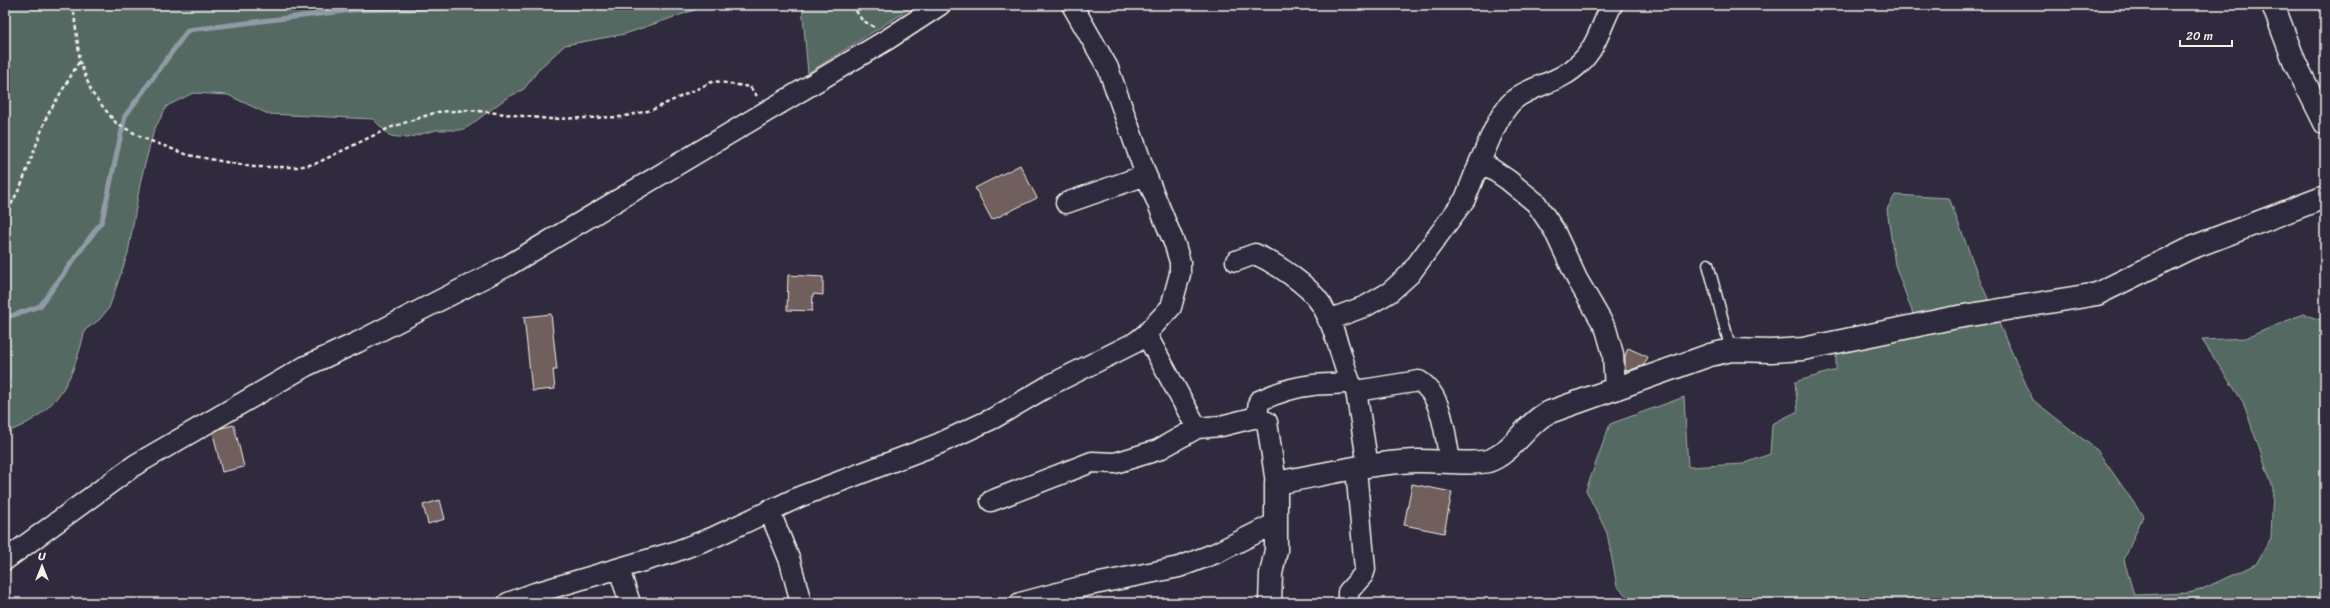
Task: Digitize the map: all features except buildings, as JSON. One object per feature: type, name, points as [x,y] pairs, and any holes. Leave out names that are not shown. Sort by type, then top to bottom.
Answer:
[{"type":"street","points":[[5,560],[135,465],[306,366],[358,342],[509,265],[888,39],[940,5]]},
{"type":"street","points":[[508,603],[536,593],[619,570],[714,537],[769,510],[971,429],[1050,385],[1136,342],[1146,334],[1171,307],[1180,274],[1180,262],[1176,245],[1146,175],[1108,68],[1072,5]]},
{"type":"street","points":[[1328,320],[1372,302],[1390,292],[1410,274],[1465,199],[1480,161],[1503,114],[1512,102],[1526,92],[1564,77],[1590,53],[1612,5]]},
{"type":"street","points":[[2273,5],[2295,63],[2325,123]]},
{"type":"street","points":[[1480,161],[1508,180],[1536,203],[1554,230],[1577,279],[1606,329],[1613,354],[1615,390]]},
{"type":"street","points":[[1066,203],[1146,175]]},
{"type":"street","points":[[1276,483],[1362,467],[1414,461],[1488,461],[1501,453],[1540,416],[1710,355],[1732,350],[1771,352],[1803,349],[1952,318],[2097,294],[2188,249],[2325,197]]},
{"type":"street","points":[[1236,261],[1252,254],[1261,257],[1314,294],[1328,320],[1353,387],[1362,467],[1365,570],[1363,575],[1348,592],[1348,603]]},
{"type":"street","points":[[1146,334],[1197,428]]},
{"type":"street","points":[[1256,417],[1259,401],[1277,392],[1312,385],[1353,387],[1419,381],[1428,386],[1436,400],[1450,461]]},
{"type":"street","points":[[991,501],[1092,462],[1115,463],[1158,450],[1197,428],[1221,426],[1256,417],[1266,422],[1276,483],[1276,550],[1271,574],[1270,603]]},
{"type":"street","points":[[769,510],[790,561],[801,603]]},
{"type":"street","points":[[1020,603],[1080,587],[1179,567],[1227,548],[1276,523]]},
{"type":"street","points":[[619,570],[630,603]]},
{"type":"lane","points":[[1708,264],[1732,350]]},
{"type":"path","points":[[73,5],[80,62],[92,93],[116,123],[128,128],[143,138],[188,155],[253,167],[297,167],[315,164],[389,128],[437,112],[470,110],[550,119],[621,117],[652,110],[714,81],[750,87],[766,111]]},
{"type":"path","points":[[852,5],[862,20],[888,39]]},
{"type":"path","points":[[5,217],[22,182],[48,116],[80,62]]},
{"type":"green space","points":[[5,5],[709,5],[625,34],[565,45],[540,68],[524,89],[505,99],[468,127],[460,130],[436,130],[407,138],[390,136],[373,119],[268,114],[228,95],[193,93],[167,106],[154,130],[141,179],[128,253],[109,308],[99,320],[85,330],[75,365],[60,394],[50,406],[38,416],[5,433]]},
{"type":"green space","points":[[802,5],[916,5],[808,73]]},
{"type":"green space","points":[[1895,195],[1949,198],[1981,283],[2033,400],[2097,450],[2143,516],[2124,560],[2134,595],[2188,593],[2200,590],[2256,564],[2271,538],[2273,488],[2243,402],[2202,340],[2246,338],[2303,314],[2324,321],[2325,603],[1633,603],[1617,586],[1607,533],[1586,490],[1610,424],[1684,397],[1688,467],[1743,464],[1770,454],[1772,424],[1798,411],[1795,382],[1836,370],[1836,333],[1913,314],[1895,265],[1887,209]]},
{"type":"waterway","points":[[5,318],[40,306],[102,221],[125,116],[188,30],[353,10],[496,7],[499,5]]}]
